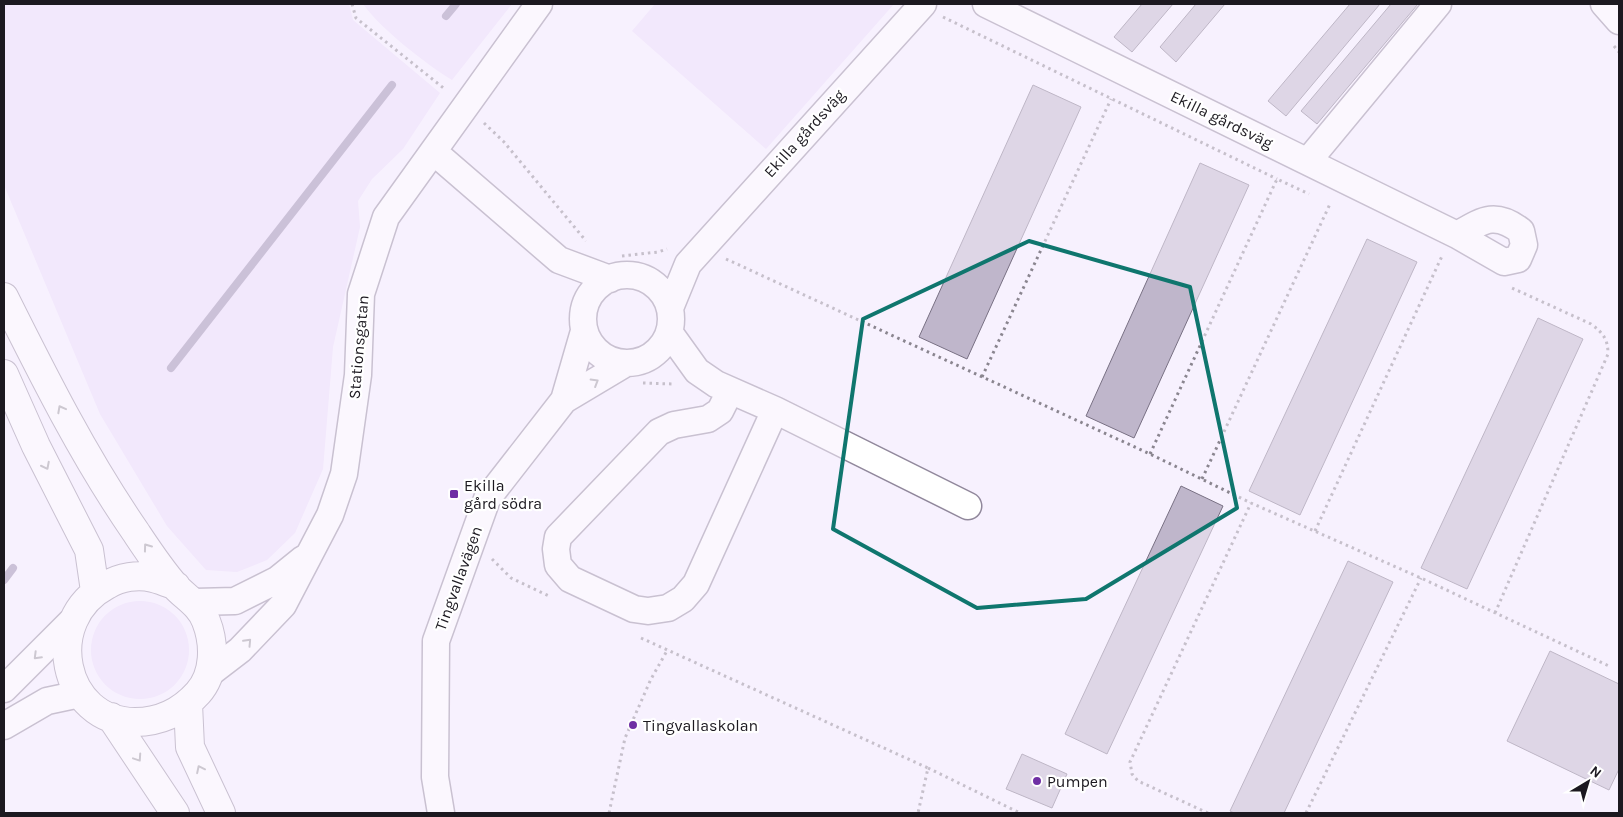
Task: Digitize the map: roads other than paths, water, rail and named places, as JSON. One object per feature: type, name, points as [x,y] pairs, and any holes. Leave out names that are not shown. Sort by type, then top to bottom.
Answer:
[{"type":"main road","points":[[4,297],[91,464],[135,531],[206,620],[212,641],[210,673],[201,689],[188,704],[166,718],[148,722],[129,722],[111,717],[96,709],[80,694],[68,668],[66,646],[71,622],[81,604],[95,591],[115,580],[132,577],[152,578],[185,594]]},
{"type":"main road","points":[[4,374],[36,446],[88,550],[95,591]]},
{"type":"main road","points":[[188,704],[190,747],[221,813]]},
{"type":"main road","points":[[111,717],[175,813]]},
{"type":"street","name":"Stationsgatan","points":[[210,673],[240,650],[283,605],[330,515],[344,474],[358,375],[361,294],[386,216],[539,4]]},
{"type":"street","name":"Ekilla gårdsväg","points":[[986,4],[1308,161],[1454,247]]},
{"type":"street","points":[[1308,161],[1438,4]]},
{"type":"street","points":[[1604,4],[1619,21]]},
{"type":"street","name":"Ekilla gårdsväg","points":[[681,255],[713,249],[933,10]]},
{"type":"street","points":[[434,152],[559,260],[584,322],[590,344],[600,354],[630,373]]},
{"type":"street","points":[[648,280],[681,255]]},
{"type":"street","points":[[564,400],[630,373],[640,361],[652,356],[662,345],[670,320],[681,255]]},
{"type":"street","points":[[559,260],[614,268]]},
{"type":"street","points":[[614,268],[618,276],[633,275],[648,280],[664,294],[670,320],[695,369]]},
{"type":"street","points":[[564,400],[584,322],[585,304],[592,292],[614,268]]},
{"type":"street","points":[[652,356],[695,369],[730,391],[775,410],[968,506]]},
{"type":"street","points":[[730,391],[720,411],[708,419],[674,425],[659,432],[558,537],[556,549],[558,565],[570,579],[634,609],[648,611],[668,608],[683,599],[696,584],[775,410]]},
{"type":"street","name":"Tingvallavägen","points":[[441,813],[435,777],[436,641],[487,499],[564,400]]},
{"type":"street","name":"Stationsgatan","points":[[185,594],[235,601],[277,580],[310,554]]},
{"type":"street","points":[[4,689],[71,622]]},
{"type":"street","points":[[4,726],[48,701],[80,694]]},
{"type":"waterway","points":[[446,16],[456,4]]},
{"type":"waterway","points":[[171,368],[392,85]]},
{"type":"waterway","points":[[4,580],[13,568]]},
{"type":"place","name":"Ekilla gård södra","points":[[454,494]]},
{"type":"place","name":"Tingvallaskolan","points":[[633,725]]},
{"type":"place","name":"Pumpen","points":[[1037,781]]}]
